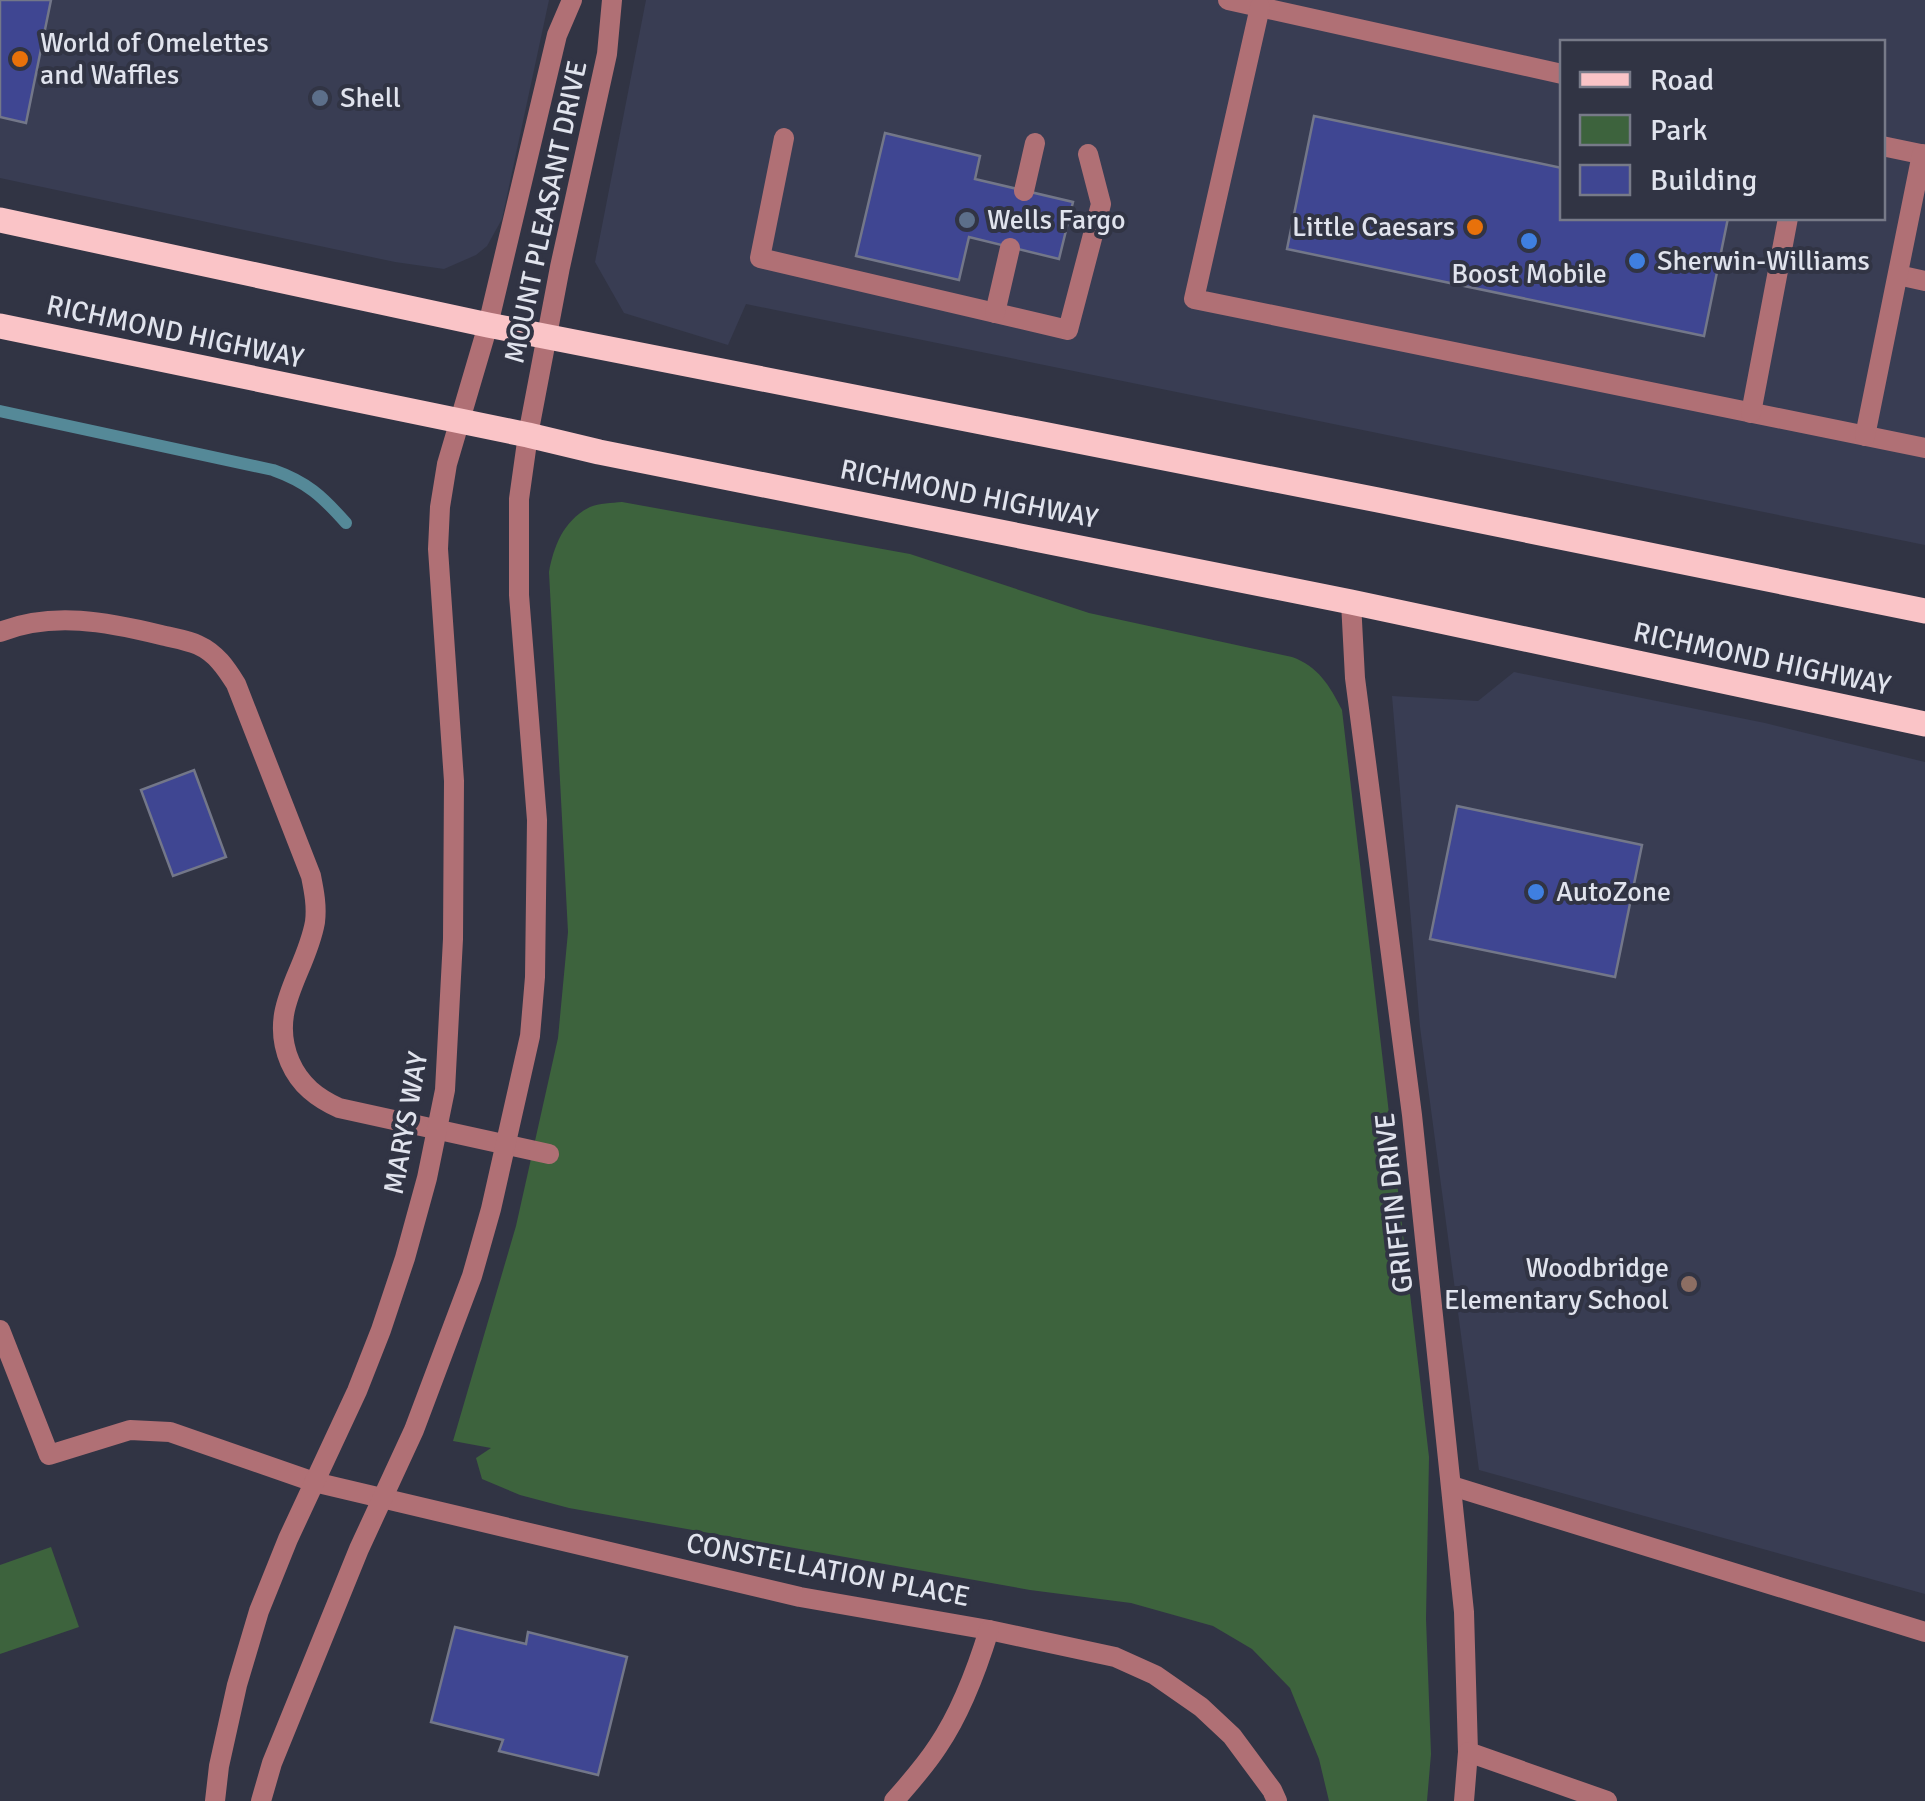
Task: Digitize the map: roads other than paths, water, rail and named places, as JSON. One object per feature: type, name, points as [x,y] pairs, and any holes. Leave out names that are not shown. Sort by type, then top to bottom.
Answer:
[{"type":"main road","points":[[0,220],[488,326],[1925,611]]},
{"type":"main road","name":"RICHMOND HIGHWAY","points":[[0,326],[599,452],[1351,602],[1925,724]]},
{"type":"street","name":"MOUNT PLEASANT DRIVE","points":[[460,421],[488,326],[556,36],[572,0]]},
{"type":"street","name":"MOUNT PLEASANT DRIVE","points":[[528,435],[607,54],[612,0]]},
{"type":"street","points":[[1228,0],[1560,74]]},
{"type":"street","points":[[1260,7],[1194,298],[1925,448]]},
{"type":"street","points":[[784,138],[760,258],[1068,330],[1101,204],[1088,154]]},
{"type":"street","points":[[1024,190],[1034,143]]},
{"type":"street","points":[[1865,436],[1924,155],[1885,147]]},
{"type":"street","points":[[1750,413],[1788,220]]},
{"type":"street","points":[[995,313],[1010,248]]},
{"type":"street","points":[[1898,275],[1925,281]]},
{"type":"street","name":"MARYS WAY","points":[[215,1801],[237,1685],[253,1630],[288,1539],[381,1330],[427,1178],[445,1090],[454,939],[454,781],[438,548],[443,485],[460,421]]},
{"type":"street","points":[[260,1801],[272,1762],[359,1549],[414,1430],[472,1276],[530,1036],[535,977],[537,820],[519,595],[519,499],[528,435]]},
{"type":"street","name":"GRIFFIN DRIVE","points":[[1351,602],[1355,678],[1412,1116],[1464,1612],[1468,1752],[1464,1801]]},
{"type":"street","points":[[0,632],[53,620],[113,623],[199,645],[222,662],[236,684],[311,876],[316,899],[314,922],[281,1019],[283,1045],[292,1068],[307,1088],[339,1108],[549,1154]]},
{"type":"street","name":"CONSTELLATION PLACE","points":[[0,1330],[49,1455],[130,1430],[170,1432],[314,1482],[800,1597],[1115,1657],[1156,1676],[1201,1707],[1232,1736],[1277,1801]]},
{"type":"street","points":[[1452,1486],[1925,1632]]},
{"type":"street","points":[[894,1801],[941,1742],[989,1630]]},
{"type":"street","points":[[1468,1752],[1607,1801]]},
{"type":"waterway","points":[[0,411],[273,470],[313,491],[346,523]]},
{"type":"place","name":"World of Omelettes and Waffles","points":[[20,59]]},
{"type":"place","name":"Shell","points":[[320,98]]},
{"type":"place","name":"Wells Fargo","points":[[967,220]]},
{"type":"place","name":"Little Caesars","points":[[1475,227]]},
{"type":"place","name":"Boost Mobile","points":[[1529,241]]},
{"type":"place","name":"Sherwin-Williams","points":[[1637,261]]},
{"type":"place","name":"AutoZone","points":[[1536,892]]},
{"type":"place","name":"Woodbridge Elementary School","points":[[1689,1284]]}]
